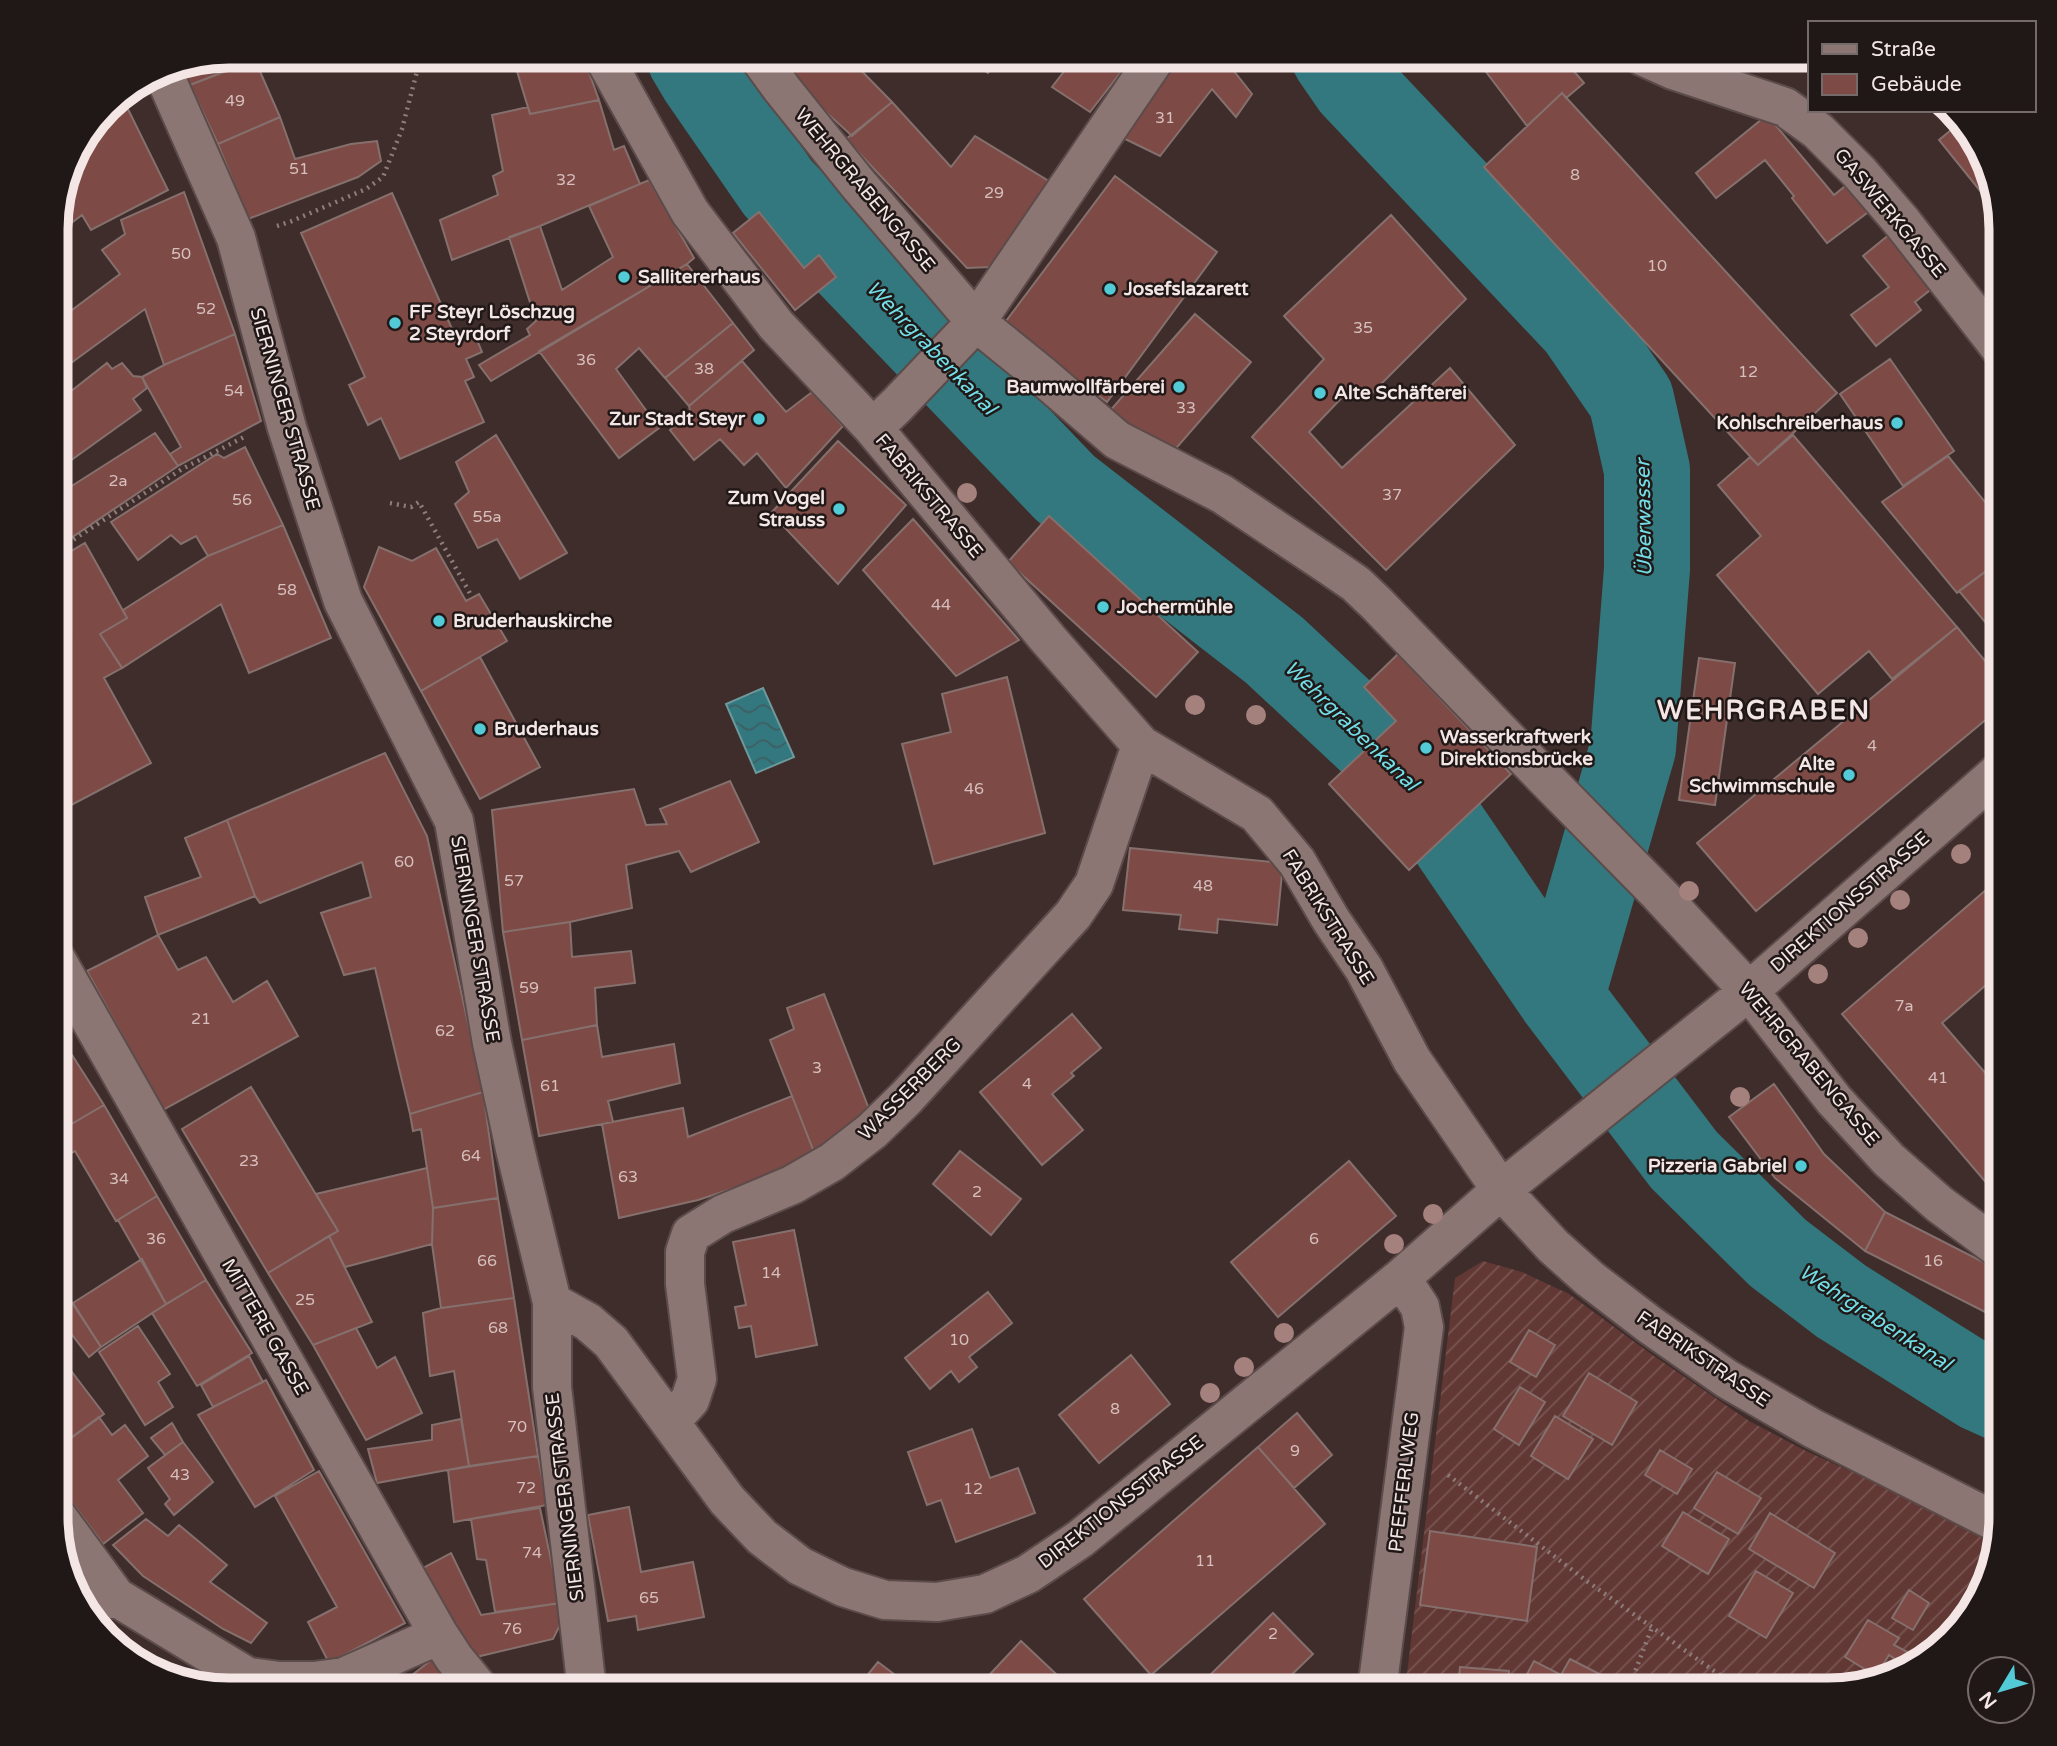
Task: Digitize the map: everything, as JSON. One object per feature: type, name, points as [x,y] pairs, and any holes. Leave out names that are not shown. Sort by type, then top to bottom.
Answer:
[{"type":"street","points":[[885,417],[971,329],[1149,68]]},
{"type":"street","name":"GASWERKGASSE","points":[[1671,68],[1785,107],[1818,131],[1859,172],[1902,222],[1989,334]]},
{"type":"street","name":"FABRIKSTRASSE","points":[[610,69],[690,212],[776,325],[885,417],[1048,639],[1141,745],[1256,814],[1297,862],[1364,970],[1412,1060],[1501,1190],[1553,1245],[1590,1279],[1727,1379],[1812,1428],[1989,1518]]},
{"type":"street","name":"WEHRGRABENGASSE","points":[[767,69],[971,329],[1039,373],[1117,440],[1222,494],[1356,584],[1659,894],[1749,991],[1834,1100],[1889,1160],[1939,1204],[1989,1241]]},
{"type":"street","name":"SIERNINGER STRASSE","points":[[167,81],[236,238],[284,418],[343,601],[454,821],[492,1043],[552,1302],[552,1387],[586,1678]]},
{"type":"street","name":"WASSERBERG","points":[[670,1422],[690,1400],[697,1379],[685,1284],[685,1252],[691,1234],[723,1214],[792,1185],[832,1162],[872,1131],[906,1098],[1073,915],[1094,884],[1141,745]]},
{"type":"street","name":"DIREKTIONSSTRASSE","points":[[552,1302],[588,1322],[611,1342],[727,1500],[762,1537],[800,1566],[843,1587],[885,1600],[937,1602],[985,1594],[1028,1574],[1080,1539],[1401,1279],[1501,1190],[1749,991],[1989,781]]},
{"type":"street","name":"MITTERE GASSE","points":[[69,982],[447,1646],[471,1678]]},
{"type":"street","name":"PFEFFERLWEG","points":[[1379,1678],[1424,1327],[1420,1307],[1401,1279]]},
{"type":"street","points":[[72,1547],[98,1600],[248,1677],[256,1678]]},
{"type":"street","points":[[336,1678],[447,1646]]},
{"type":"path","points":[[292,221],[366,190],[383,177],[402,129],[418,69]]},
{"type":"path","points":[[69,543],[182,469],[284,418]]},
{"type":"path","points":[[390,503],[411,507],[419,502],[472,597]]},
{"type":"path","points":[[1408,1453],[1449,1476],[1588,1582],[1724,1678]]},
{"type":"path","points":[[1633,1678],[1652,1627]]},
{"type":"shaded area","points":[[1483,1261],[1522,1272],[1569,1294],[1749,1421],[1806,1451],[1987,1537],[1980,1569],[1962,1606],[1934,1638],[1917,1651],[1899,1661],[1859,1675],[1828,1678],[1406,1678],[1455,1278]]},
{"type":"water","points":[[763,688],[794,757],[756,773],[726,704]]},
{"type":"building","points":[[1066,68],[1124,68],[1090,112],[1052,87]]},
{"type":"building","points":[[1163,68],[1232,68],[1252,94],[1236,117],[1212,89],[1160,156],[1117,135]]},
{"type":"building","points":[[1483,68],[1571,68],[1584,83],[1566,98],[1562,93],[1527,126]]},
{"type":"building","points":[[230,69],[190,85],[185,75]]},
{"type":"building","points":[[232,69],[259,69],[280,117],[218,144],[190,85]]},
{"type":"building","points":[[516,69],[588,69],[599,100],[530,114]]},
{"type":"building","points":[[779,69],[859,69],[892,102],[852,136]]},
{"type":"building","points":[[1562,93],[1837,393],[1758,465],[1484,167]]},
{"type":"building","points":[[599,100],[614,150],[624,146],[640,184],[452,260],[440,220],[498,195],[493,176],[503,171],[492,115],[528,107],[530,114]]},
{"type":"building","points":[[892,102],[951,167],[975,136],[1052,183],[990,267],[967,268],[846,139]]},
{"type":"building","points":[[126,106],[168,190],[91,230],[82,215],[69,225],[74,188],[81,168],[95,140],[115,115]]},
{"type":"building","points":[[1767,115],[1834,195],[1849,183],[1871,210],[1827,243],[1765,160],[1716,198],[1696,173]]},
{"type":"building","points":[[280,117],[295,159],[351,144],[377,141],[381,161],[358,177],[248,219],[218,144]]},
{"type":"building","points":[[1953,128],[1976,168],[1986,198],[1939,140]]},
{"type":"building","name":"Josefslazarett","points":[[1115,176],[1217,252],[1107,402],[1003,325]]},
{"type":"building","name":"Sallitererhaus","points":[[649,180],[694,258],[491,381],[479,365],[530,335],[527,329],[536,321],[509,237],[540,226],[562,290],[613,257],[589,206]]},
{"type":"building","points":[[184,192],[235,334],[164,365],[145,309],[69,365],[69,312],[120,274],[102,250],[125,234],[121,220]]},
{"type":"building","name":"FF Steyr Löschzug 2 Steyrdorf","points":[[392,193],[456,338],[473,330],[482,352],[466,359],[474,377],[465,381],[484,422],[400,459],[381,418],[368,425],[349,385],[365,377],[301,233]]},
{"type":"building","points":[[759,212],[804,268],[819,255],[836,277],[795,310],[733,233]]},
{"type":"building","name":"Alte Schäfterei","points":[[1391,215],[1466,299],[1366,399],[1353,386],[1309,432],[1342,468],[1450,368],[1515,445],[1386,570],[1252,437],[1324,359],[1284,316]]},
{"type":"building","points":[[1890,234],[1934,287],[1915,302],[1921,310],[1876,346],[1851,315],[1889,287],[1863,256]]},
{"type":"building","points":[[687,264],[733,323],[665,378],[639,348],[616,369],[659,428],[619,458],[539,351]]},
{"type":"building","name":"Baumwollfärberei","points":[[1195,314],[1251,362],[1172,453],[1108,413]]},
{"type":"building","points":[[733,323],[754,350],[689,406],[665,378]]},
{"type":"building","points":[[235,334],[261,421],[178,466],[170,454],[181,447],[142,377]]},
{"type":"building","name":"Kohlschreiberhaus","points":[[1890,359],[1954,451],[1903,486],[1840,394]]},
{"type":"building","name":"Zur Stadt Steyr","points":[[742,361],[786,412],[812,392],[843,426],[786,488],[757,453],[744,465],[720,439],[694,460],[670,430],[690,411],[689,406]]},
{"type":"building","points":[[107,363],[112,369],[122,363],[133,376],[142,377],[147,388],[133,399],[141,410],[69,462],[69,393]]},
{"type":"building","points":[[155,433],[178,466],[69,539],[69,488]]},
{"type":"building","points":[[496,435],[567,553],[520,579],[497,539],[478,548],[455,504],[469,492],[456,462]]},
{"type":"building","points":[[1793,435],[1957,627],[1892,679],[1869,651],[1818,694],[1717,575],[1761,536],[1718,485],[1750,457],[1758,465]]},
{"type":"building","name":"Zum Vogel Strauss","points":[[838,441],[906,505],[838,584],[771,513]]},
{"type":"building","points":[[245,447],[283,525],[208,556],[196,536],[181,544],[171,535],[138,560],[111,522],[217,454],[224,458]]},
{"type":"building","points":[[1948,456],[1989,507],[1989,569],[1957,593],[1882,502]]},
{"type":"building","name":"Jochermühle","points":[[1049,516],[1198,652],[1156,697],[1008,562]]},
{"type":"building","points":[[913,519],[1019,640],[956,676],[863,570]]},
{"type":"building","points":[[283,525],[331,638],[249,673],[221,604],[122,668],[100,634],[127,618],[123,610],[208,556]]},
{"type":"building","points":[[85,543],[127,618],[100,634],[122,668],[104,678],[151,763],[69,806],[69,552]]},
{"type":"building","name":"Bruderhauskirche","points":[[379,547],[412,561],[436,548],[466,601],[479,594],[507,641],[421,691],[364,587]]},
{"type":"building","points":[[1989,569],[1989,627],[1959,591]]},
{"type":"building","name":"Alte Schwimmschule","points":[[1957,627],[1989,666],[1989,717],[1756,911],[1697,843]]},
{"type":"building","name":"Wasserkraftwerk Direktionsbrücke","points":[[1398,654],[1511,774],[1409,870],[1329,784],[1396,721],[1364,687]]},
{"type":"building","name":"Bruderhaus","points":[[480,657],[540,767],[480,799],[421,691]]},
{"type":"building","points":[[1699,658],[1735,663],[1715,805],[1679,800]]},
{"type":"building","points":[[1007,677],[1045,833],[934,864],[902,744],[951,732],[942,694]]},
{"type":"building","points":[[385,753],[427,836],[483,1092],[410,1114],[375,968],[344,975],[321,913],[371,897],[362,862],[260,903],[227,820]]},
{"type":"building","points":[[730,781],[759,842],[691,872],[679,851],[626,865],[632,908],[570,922],[503,932],[492,810],[634,789],[646,825],[667,824],[660,809]]},
{"type":"building","points":[[227,820],[255,896],[158,935],[145,897],[201,877],[185,838]]},
{"type":"building","points":[[1130,848],[1283,863],[1277,925],[1218,919],[1217,933],[1179,929],[1181,915],[1123,910]]},
{"type":"building","points":[[1989,887],[1989,982],[1942,1023],[1989,1077],[1989,1186],[1842,1014]]},
{"type":"building","points":[[570,922],[572,957],[631,951],[635,983],[595,988],[597,1025],[522,1040],[503,932]]},
{"type":"building","points":[[158,935],[178,970],[206,957],[233,1002],[267,981],[298,1036],[163,1110],[87,971]]},
{"type":"building","points":[[824,994],[871,1114],[814,1152],[770,1040],[794,1029],[787,1008]]},
{"type":"building","points":[[1072,1014],[1101,1048],[1071,1073],[1074,1076],[1052,1094],[1083,1130],[1042,1165],[980,1092]]},
{"type":"building","points":[[597,1025],[602,1057],[674,1044],[680,1083],[608,1101],[613,1122],[539,1136],[522,1040]]},
{"type":"building","points":[[69,1050],[104,1105],[69,1125]]},
{"type":"building","name":"Pizzeria Gabriel","points":[[1774,1084],[1824,1154],[1885,1212],[1865,1251],[1775,1178],[1729,1117]]},
{"type":"building","points":[[251,1087],[338,1231],[268,1273],[182,1129]]},
{"type":"building","points":[[483,1092],[498,1198],[433,1208],[421,1129],[413,1131],[410,1114]]},
{"type":"building","points":[[792,1096],[814,1152],[765,1178],[698,1200],[619,1218],[602,1124],[683,1108],[688,1137]]},
{"type":"building","points":[[104,1105],[157,1196],[116,1221],[75,1151],[69,1154],[69,1125]]},
{"type":"building","points":[[960,1151],[1021,1199],[991,1235],[933,1184]]},
{"type":"building","points":[[1349,1161],[1396,1216],[1278,1317],[1231,1262]]},
{"type":"building","points":[[427,1168],[433,1208],[432,1244],[345,1267],[329,1236],[338,1231],[316,1194]]},
{"type":"building","points":[[157,1196],[206,1280],[166,1304],[118,1220]]},
{"type":"building","points":[[498,1198],[514,1298],[441,1308],[432,1244],[433,1208]]},
{"type":"building","points":[[1885,1212],[1989,1265],[1989,1314],[1865,1251]]},
{"type":"building","points":[[794,1230],[817,1345],[756,1357],[751,1326],[739,1328],[735,1307],[746,1305],[733,1242]]},
{"type":"building","points":[[329,1236],[372,1322],[313,1345],[268,1273]]},
{"type":"building","points":[[142,1259],[166,1304],[101,1347],[73,1303]]},
{"type":"building","points":[[206,1280],[252,1353],[197,1386],[152,1313]]},
{"type":"building","points":[[988,1292],[1012,1323],[969,1357],[977,1367],[959,1382],[951,1371],[930,1389],[905,1358]]},
{"type":"building","points":[[69,1298],[101,1347],[89,1357],[69,1331]]},
{"type":"building","points":[[514,1298],[538,1456],[469,1466],[454,1371],[430,1376],[423,1313]]},
{"type":"building","points":[[138,1326],[170,1374],[158,1382],[173,1407],[145,1425],[99,1352]]},
{"type":"building","points":[[356,1328],[377,1368],[395,1357],[422,1413],[366,1440],[313,1345]]},
{"type":"building","points":[[1529,1330],[1555,1345],[1536,1377],[1510,1362]]},
{"type":"building","points":[[1131,1355],[1170,1404],[1099,1463],[1059,1415]]},
{"type":"building","points":[[249,1356],[263,1382],[213,1407],[201,1385]]},
{"type":"building","points":[[69,1368],[104,1414],[69,1440]]},
{"type":"building","points":[[1589,1373],[1637,1402],[1612,1445],[1563,1416]]},
{"type":"building","points":[[266,1380],[314,1470],[255,1507],[198,1415]]},
{"type":"building","points":[[1520,1387],[1545,1402],[1519,1445],[1494,1429]]},
{"type":"building","points":[[1297,1413],[1332,1455],[1294,1488],[1258,1447]]},
{"type":"building","points":[[1555,1416],[1593,1439],[1568,1479],[1531,1456]]},
{"type":"building","points":[[99,1417],[112,1435],[125,1425],[148,1456],[118,1480],[143,1513],[103,1544],[69,1498],[69,1439]]},
{"type":"building","points":[[461,1419],[469,1466],[377,1483],[368,1449],[432,1440],[432,1425]]},
{"type":"building","points":[[172,1423],[183,1442],[165,1455],[151,1438]]},
{"type":"building","points":[[972,1429],[990,1478],[1018,1468],[1035,1513],[956,1542],[941,1500],[927,1505],[908,1452]]},
{"type":"building","points":[[183,1442],[213,1482],[174,1515],[165,1504],[170,1499],[148,1468]]},
{"type":"building","points":[[1258,1447],[1325,1524],[1151,1675],[1084,1599]]},
{"type":"building","points":[[1660,1450],[1692,1469],[1677,1494],[1645,1475]]},
{"type":"building","points":[[538,1456],[547,1505],[454,1522],[448,1470]]},
{"type":"building","points":[[319,1471],[405,1623],[329,1663],[308,1622],[337,1607],[275,1496]]},
{"type":"building","points":[[1717,1472],[1761,1498],[1738,1534],[1694,1508]]},
{"type":"building","points":[[629,1507],[641,1572],[693,1562],[704,1617],[638,1630],[636,1616],[608,1621],[588,1515]]},
{"type":"building","points":[[540,1508],[560,1603],[495,1612],[486,1560],[477,1559],[471,1519]]},
{"type":"building","points":[[1683,1512],[1729,1539],[1708,1574],[1662,1546]]},
{"type":"building","points":[[1770,1513],[1835,1553],[1814,1588],[1749,1549]]},
{"type":"building","points":[[146,1519],[168,1536],[179,1525],[227,1565],[210,1582],[267,1623],[251,1643],[223,1629],[143,1576],[113,1545]]},
{"type":"building","points":[[1430,1531],[1537,1547],[1527,1621],[1420,1605]]},
{"type":"building","points":[[451,1553],[481,1615],[560,1603],[563,1619],[553,1639],[476,1657],[419,1570]]},
{"type":"building","points":[[1756,1571],[1793,1593],[1766,1638],[1729,1616]]},
{"type":"building","points":[[1909,1590],[1929,1603],[1913,1630],[1892,1618]]},
{"type":"building","points":[[1273,1613],[1313,1654],[1288,1678],[1208,1677]]},
{"type":"building","points":[[1868,1620],[1899,1638],[1894,1645],[1911,1654],[1898,1661],[1889,1655],[1881,1668],[1869,1672],[1845,1657]]},
{"type":"building","points":[[1021,1641],[1060,1678],[986,1678]]},
{"type":"building","points":[[439,1654],[458,1678],[408,1678]]},
{"type":"building","points":[[1570,1659],[1607,1678],[1526,1676],[1534,1661],[1561,1675]]},
{"type":"building","points":[[878,1662],[899,1678],[865,1678]]},
{"type":"building","points":[[1460,1667],[1509,1671],[1509,1678],[1459,1678]]},
{"type":"waterway","name":"Überwasser","points":[[1342,68],[1354,85],[1580,325],[1631,399],[1647,470],[1647,569],[1633,748],[1561,998]]},
{"type":"waterway","name":"Wehrgrabenkanal","points":[[697,69],[778,188],[1065,488],[1274,650],[1410,777],[1561,998],[1684,1160],[1778,1253],[1841,1301],[1989,1393]]},
{"type":"place","name":"Sallitererhaus","points":[[624,277]]},
{"type":"place","name":"Josefslazarett","points":[[1110,289]]},
{"type":"place","name":"FF Steyr Löschzug 2 Steyrdorf","points":[[395,323]]},
{"type":"place","name":"Baumwollfärberei","points":[[1179,387]]},
{"type":"place","name":"Alte Schäfterei","points":[[1320,393]]},
{"type":"place","name":"Zur Stadt Steyr","points":[[759,419]]},
{"type":"place","name":"Kohlschreiberhaus","points":[[1897,423]]},
{"type":"place","name":"Zum Vogel Strauss","points":[[839,509]]},
{"type":"place","name":"Jochermühle","points":[[1103,607]]},
{"type":"place","name":"Bruderhauskirche","points":[[439,621]]},
{"type":"place","name":"Bruderhaus","points":[[480,729]]},
{"type":"place","name":"Wasserkraftwerk Direktionsbrücke","points":[[1426,748]]},
{"type":"place","name":"Alte Schwimmschule","points":[[1849,775]]},
{"type":"place","name":"Pizzeria Gabriel","points":[[1801,1166]]},
{"type":"district","name":"WEHRGRABEN","points":[[1764,710]]}]
